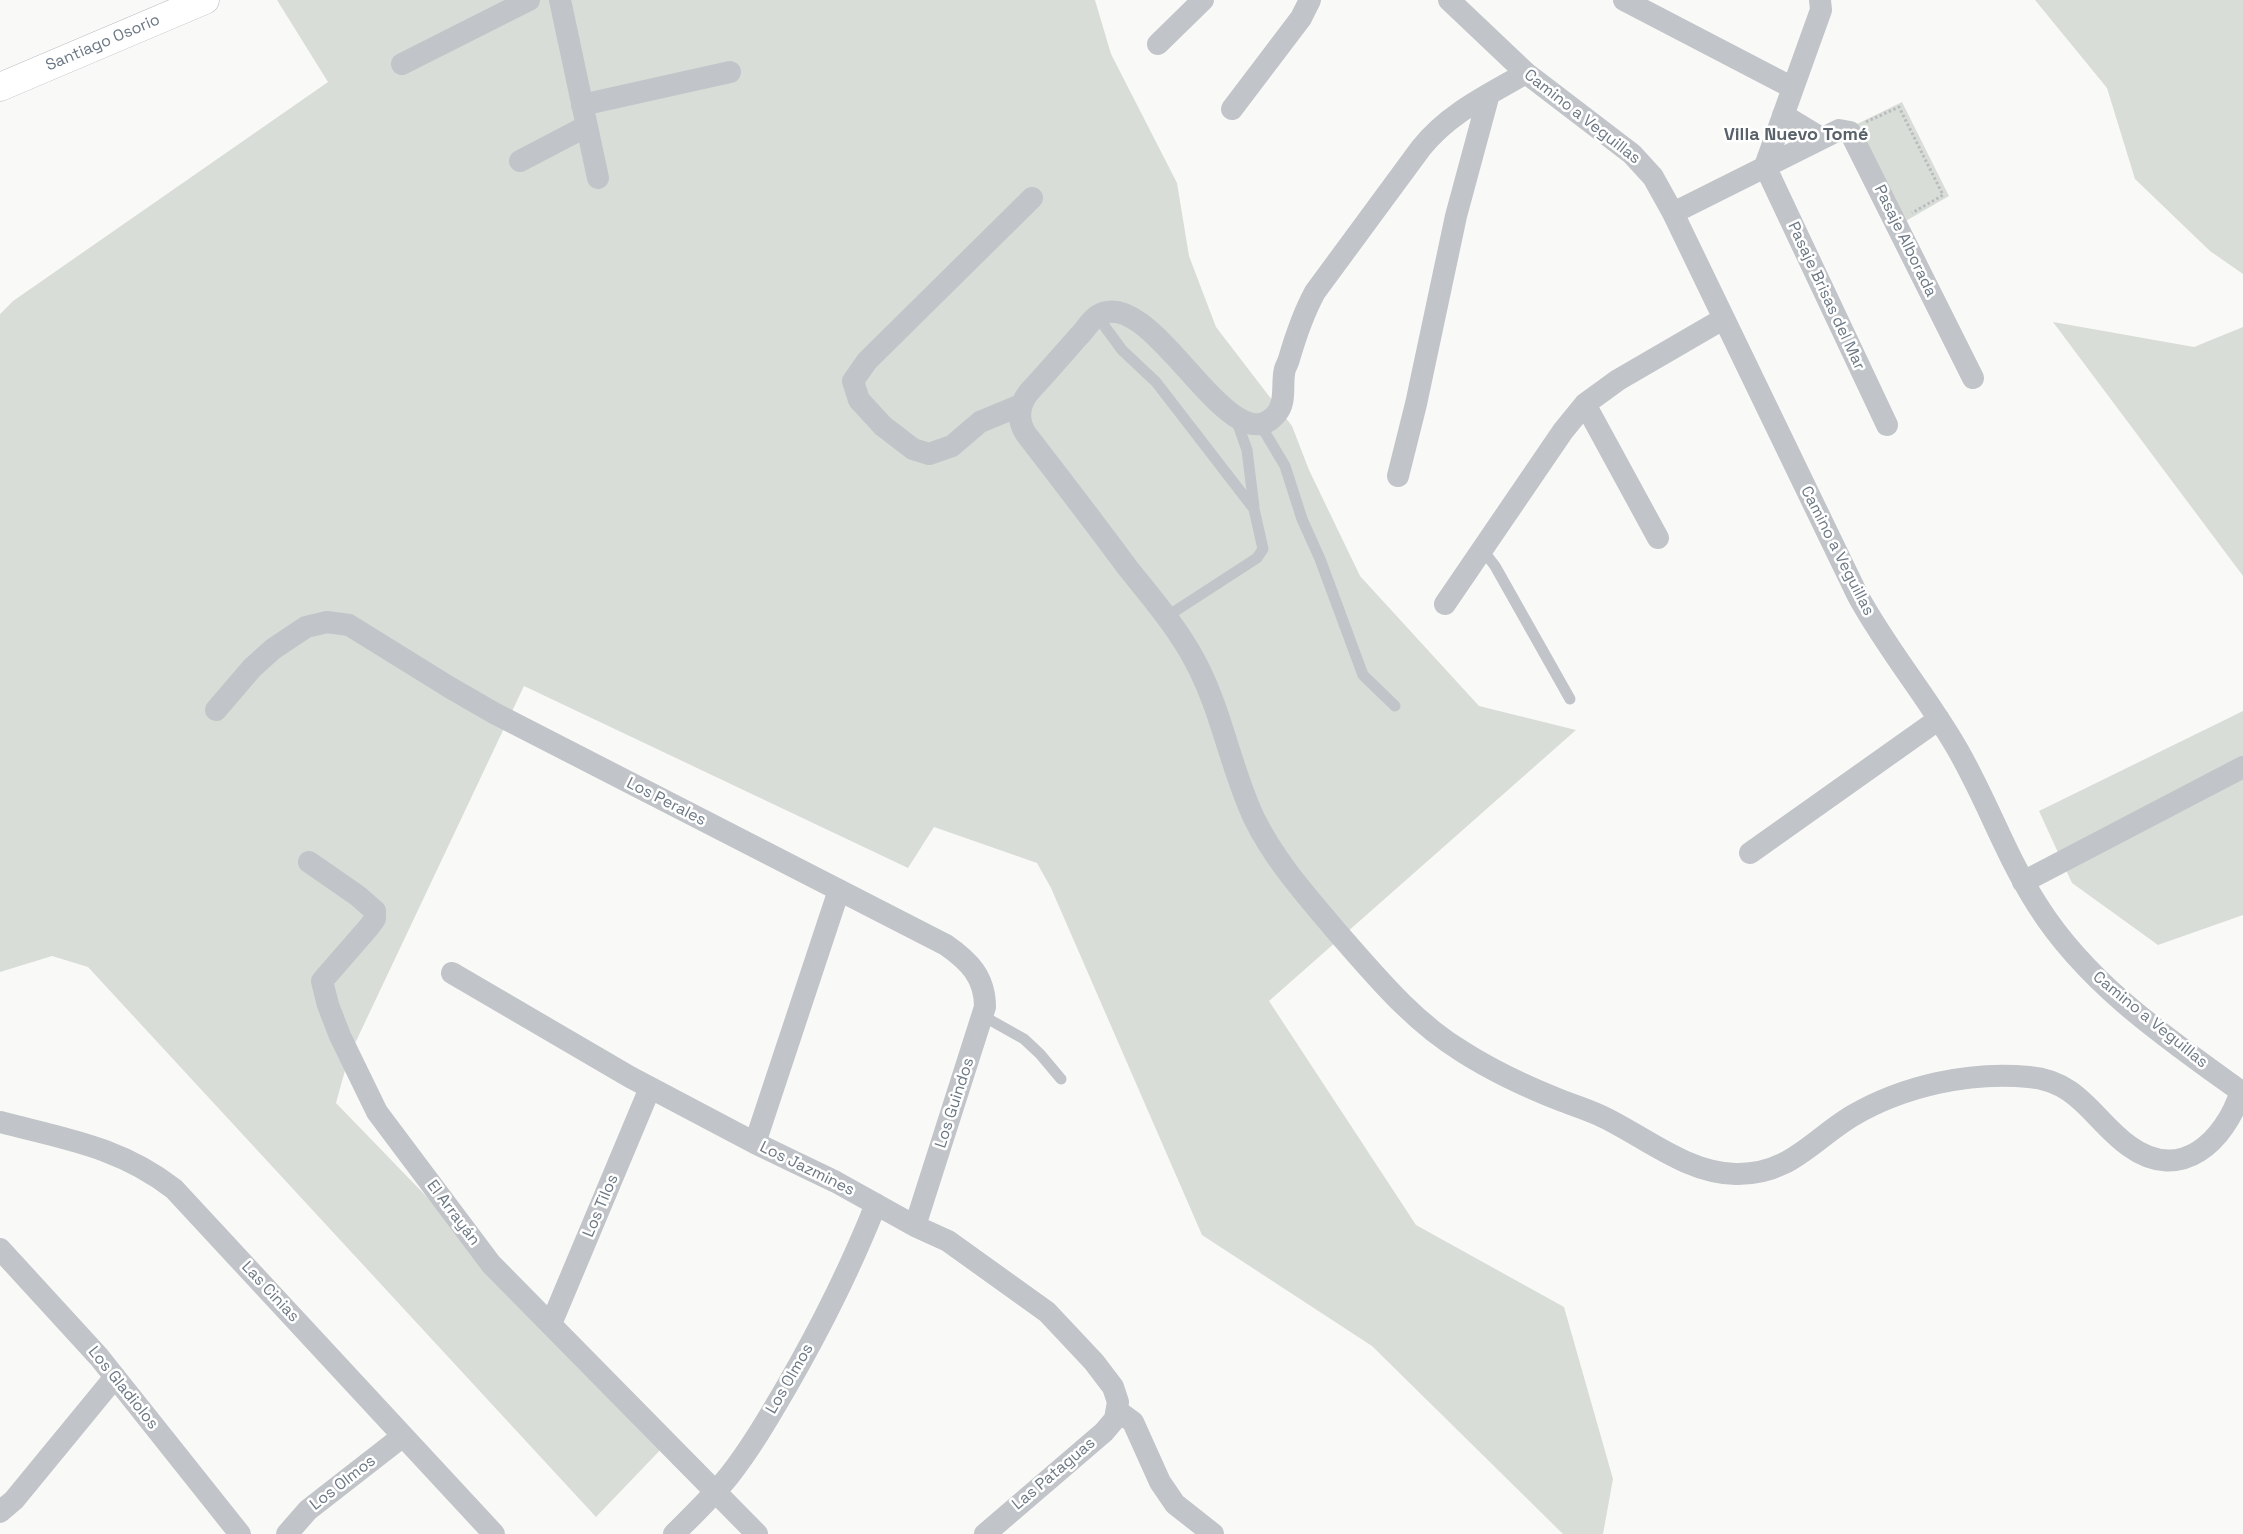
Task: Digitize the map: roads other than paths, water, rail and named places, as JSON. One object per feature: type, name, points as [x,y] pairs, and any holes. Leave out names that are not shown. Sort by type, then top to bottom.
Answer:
[{"type":"street","name":"Santiago Osorio","points":[[0,87],[205,0]]},
{"type":"street","points":[[402,64],[529,0]]},
{"type":"street","points":[[560,0],[598,178]]},
{"type":"street","points":[[1158,44],[1202,0]]},
{"type":"street","points":[[1232,109],[1301,18],[1310,0]]},
{"type":"street","name":"Camino a Veguillas","points":[[1448,0],[1526,73],[1632,154],[1653,177],[1673,213],[1858,596],[1891,652],[1939,719],[1956,748],[2023,882],[2054,930],[2094,975],[2142,1017],[2242,1092]]},
{"type":"street","points":[[1624,0],[1793,88]]},
{"type":"street","points":[[1765,166],[1821,10],[1820,0]]},
{"type":"street","points":[[520,161],[585,116],[730,72]]},
{"type":"street","points":[[1526,73],[1454,115],[1429,138],[1315,292],[1297,330],[1285,369],[1282,404],[1279,412],[1273,418],[1260,424],[1246,422],[1235,416],[1204,391],[1183,363],[1140,323],[1125,314],[1116,313],[1097,316],[1029,392],[1021,405],[1020,420],[1026,434],[1166,617],[1203,676],[1215,704],[1249,807],[1269,845],[1291,878],[1397,1000],[1436,1034],[1483,1064],[1524,1084],[1618,1124],[1694,1166],[1719,1173],[1737,1174],[1771,1170],[1797,1158],[1838,1124],[1876,1104],[1921,1088],[1946,1082],[2000,1077],[2029,1077],[2066,1088],[2088,1105],[2125,1143],[2135,1150],[2158,1159],[2177,1160],[2195,1155],[2214,1140],[2230,1118],[2242,1092]]},
{"type":"street","points":[[1398,476],[1416,404],[1456,216],[1489,94]]},
{"type":"street","points":[[1784,115],[1821,138]]},
{"type":"street","name":"Pasaje Alborada","points":[[1821,138],[1842,129],[1852,135],[1973,378]]},
{"type":"street","points":[[1673,213],[1821,138]]},
{"type":"street","name":"Pasaje Brisas del Mar","points":[[1765,166],[1887,425]]},
{"type":"street","points":[[1021,405],[980,422],[952,446],[929,454],[914,449],[883,426],[859,400],[853,381],[866,361],[1032,198]]},
{"type":"street","points":[[1445,604],[1563,431],[1585,404],[1610,385],[1723,319]]},
{"type":"street","points":[[1585,404],[1658,538]]},
{"type":"street","name":"Los Perales","points":[[216,710],[252,668],[273,649],[306,627],[326,622],[350,626],[494,713],[946,945],[969,962],[980,978]]},
{"type":"street","points":[[1750,853],[1939,719]]},
{"type":"street","points":[[2023,882],[2243,766]]},
{"type":"street","name":"El Arrayán","points":[[309,862],[358,896],[375,911],[375,919],[370,927],[322,981],[328,1004],[365,1092],[376,1112],[491,1264],[757,1534]]},
{"type":"street","points":[[755,1144],[839,890]]},
{"type":"street","name":"Los Jazmines","points":[[452,973],[650,1088],[755,1144],[836,1182],[914,1226],[948,1241],[1047,1312],[1074,1339],[1113,1387],[1117,1394],[1118,1410]]},
{"type":"street","name":"Los Guindos","points":[[914,1226],[983,1016],[985,997],[980,978]]},
{"type":"street","name":"Los Tilos","points":[[551,1324],[650,1088]]},
{"type":"street","name":"Las Cinias","points":[[0,1122],[116,1154],[157,1176],[174,1190],[494,1534]]},
{"type":"street","name":"Los Olmos","points":[[674,1534],[716,1491],[762,1429],[818,1332],[848,1271],[876,1204]]},
{"type":"street","name":"Los Gladiolos","points":[[0,1249],[60,1312],[115,1377],[240,1534]]},
{"type":"street","points":[[0,1512],[14,1500],[115,1377]]},
{"type":"street","points":[[1118,1410],[1133,1422],[1160,1482],[1175,1504],[1213,1534]]},
{"type":"street","name":"Las Pataguas","points":[[985,1534],[1104,1432],[1115,1419],[1118,1410]]},
{"type":"street","name":"Los Olmos","points":[[287,1534],[308,1510],[403,1436]]},
{"type":"lane","points":[[1097,316],[1122,350],[1156,382],[1254,509]]},
{"type":"lane","points":[[1166,617],[1257,558],[1263,549],[1254,509],[1247,450],[1235,416]]},
{"type":"lane","points":[[1260,424],[1285,466],[1302,519],[1320,560],[1363,676],[1395,706]]},
{"type":"lane","points":[[1482,549],[1496,566],[1570,699]]},
{"type":"lane","points":[[983,1016],[1024,1040],[1040,1054],[1061,1079]]},
{"type":"district","name":"Villa Nuevo Tomé","points":[[1796,135]]}]
